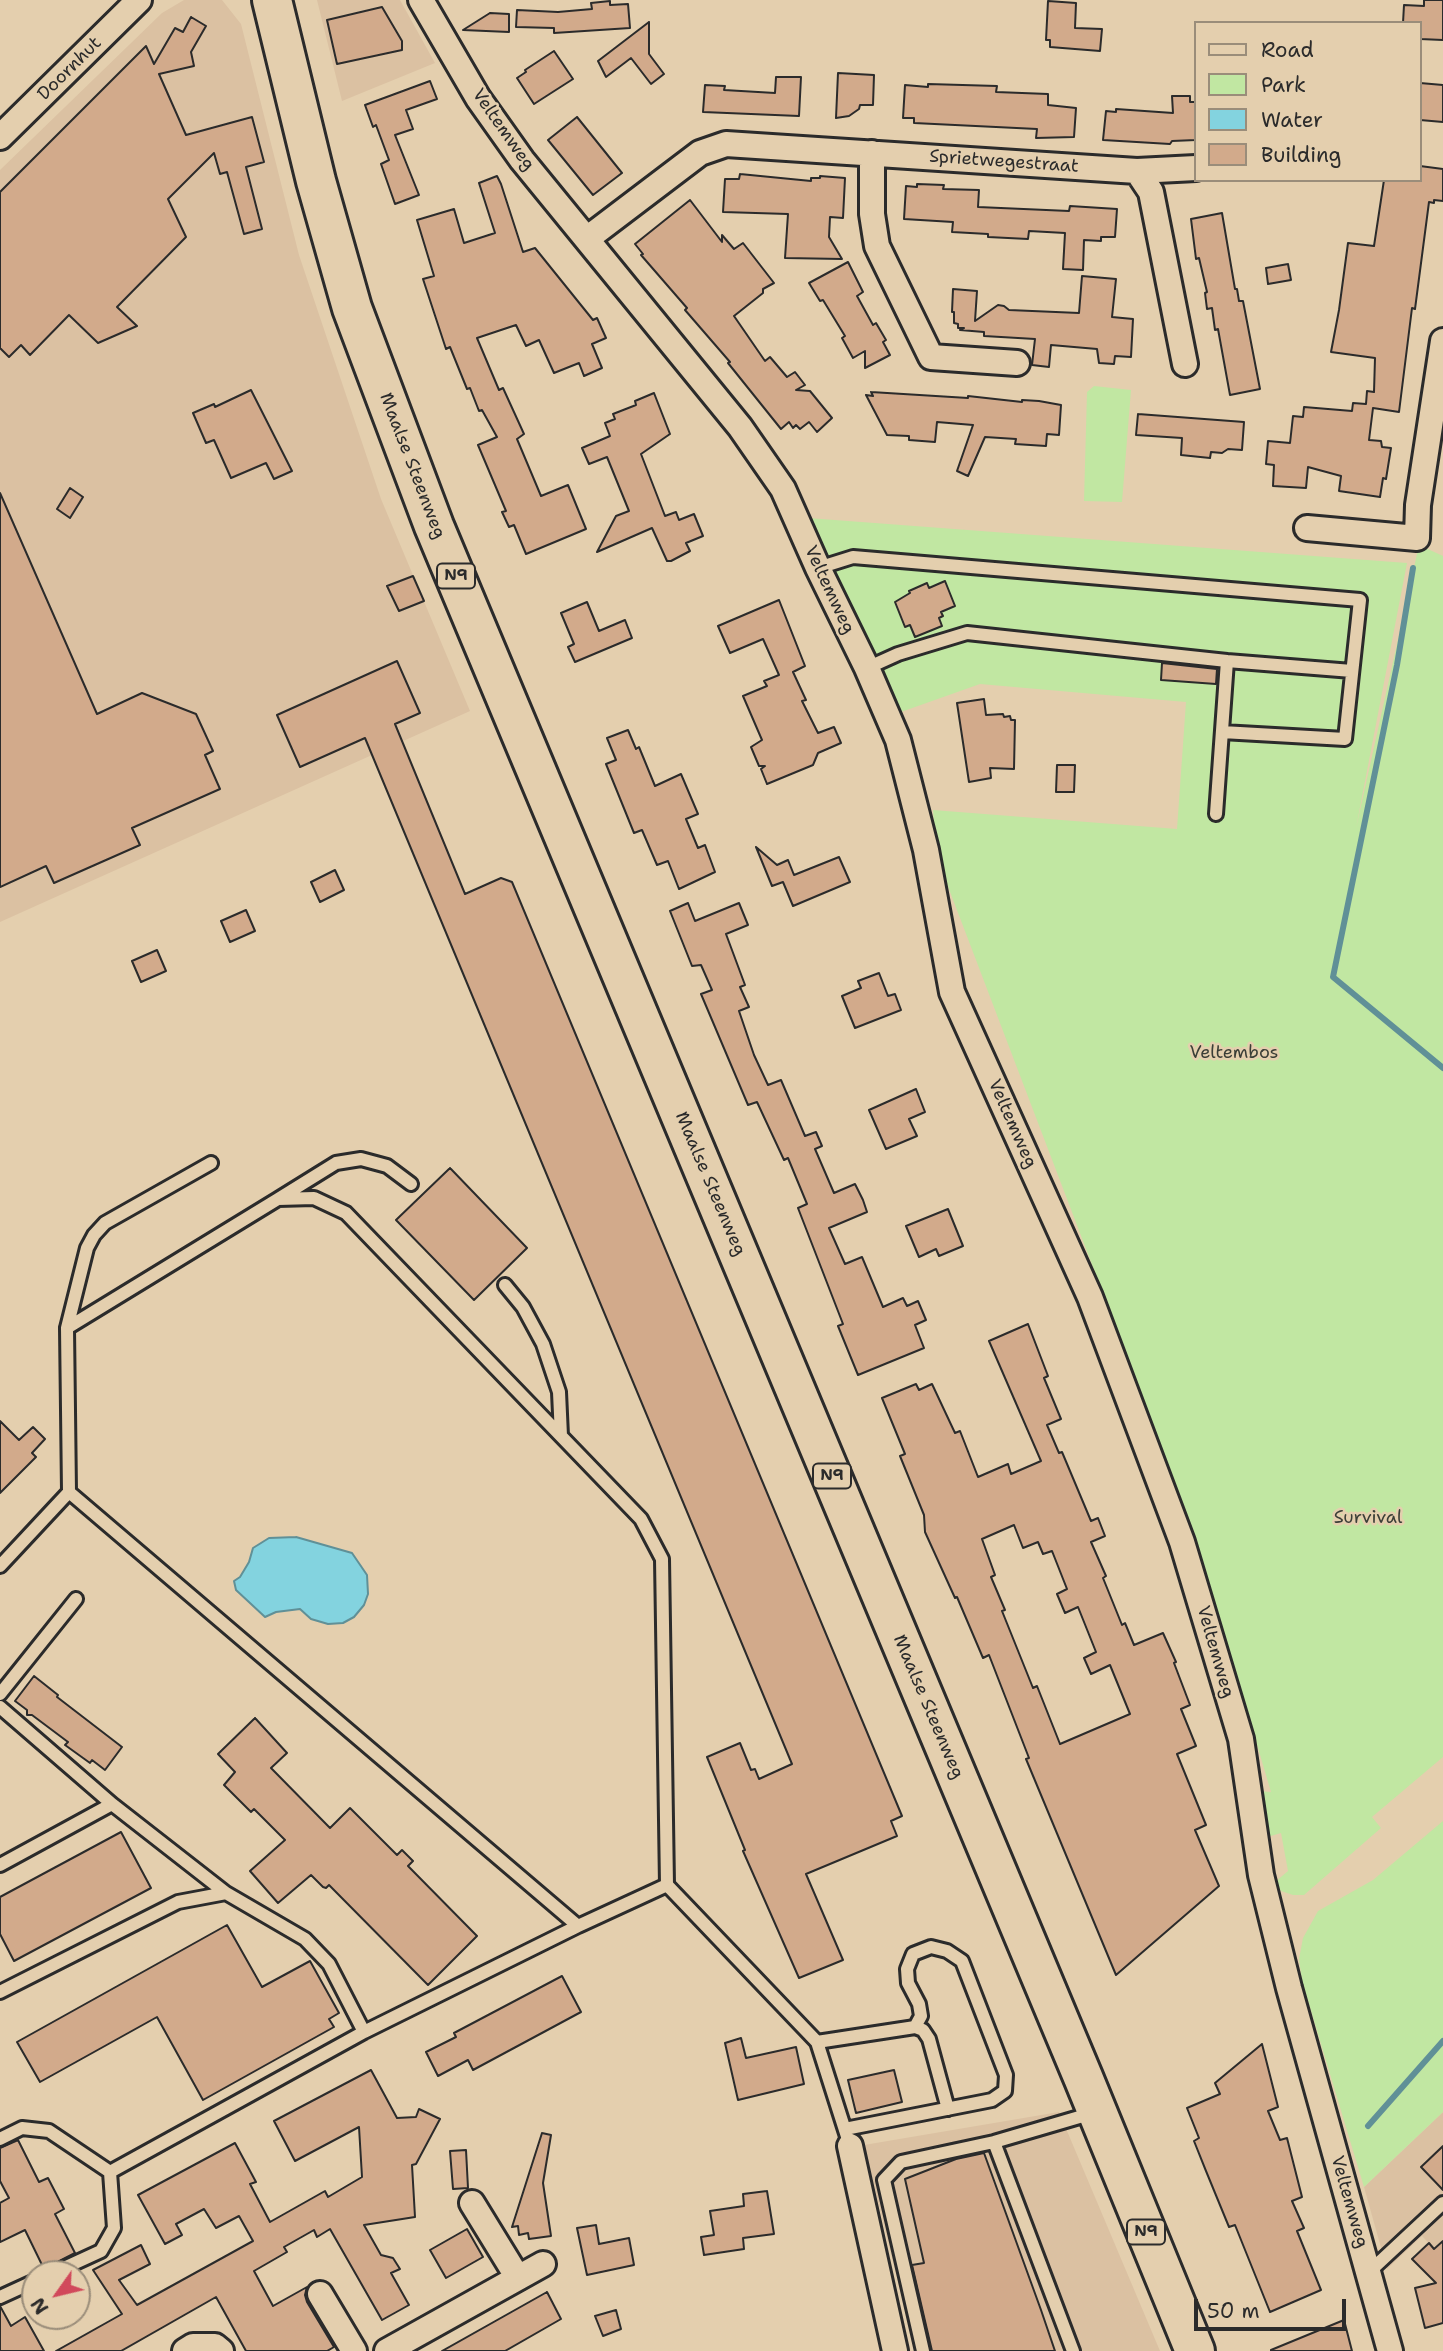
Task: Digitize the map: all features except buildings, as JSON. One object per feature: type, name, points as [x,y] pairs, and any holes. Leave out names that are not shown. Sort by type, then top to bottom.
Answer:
[{"type":"main road","name":"Maalse Steenweg","points":[[272,0],[316,181],[352,308],[426,504],[1195,2351]]},
{"type":"street","name":"Doornhut","points":[[0,137],[139,0]]},
{"type":"street","name":"Veltemweg","points":[[421,0],[478,98],[522,160],[588,238],[758,452],[783,489],[898,740],[926,850],[952,992],[1090,1297],[1182,1542],[1241,1739],[1264,1886],[1390,2351]]},
{"type":"street","name":"Sprietwegestraat","points":[[588,238],[700,153],[726,144],[1137,171],[1194,169]]},
{"type":"street","points":[[872,153],[872,214],[877,246],[931,357],[1017,363]]},
{"type":"street","points":[[1137,171],[1151,192],[1185,364]]},
{"type":"street","points":[[1307,528],[1417,538],[1418,505],[1443,341]]},
{"type":"street","points":[[848,2137],[895,2351]]},
{"type":"street","points":[[472,2203],[518,2278]]},
{"type":"street","points":[[387,2351],[543,2264]]},
{"type":"street","points":[[320,2294],[354,2351]]},
{"type":"street","points":[[185,2351],[193,2346],[215,2346],[221,2351]]},
{"type":"lane","points":[[818,568],[853,557],[1360,600],[1345,739],[1222,732]]},
{"type":"lane","points":[[867,668],[898,654],[967,633],[1227,662],[1352,671]]},
{"type":"lane","points":[[1216,814],[1227,662]]},
{"type":"lane","points":[[67,1328],[336,1163],[361,1160],[387,1166],[411,1184]]},
{"type":"lane","points":[[0,1566],[69,1492],[67,1328],[87,1248],[105,1223],[211,1163]]},
{"type":"lane","points":[[278,1199],[314,1198],[346,1213],[641,1519],[662,1559],[667,1885],[817,2042],[848,2137],[948,2109],[992,2100],[1005,2091],[1006,2075],[962,1961],[947,1951],[931,1947],[913,1954],[907,1969],[908,1983],[919,2004],[920,2016],[915,2027]]},
{"type":"lane","points":[[505,1285],[523,1307],[543,1344],[559,1392],[561,1436]]},
{"type":"lane","points":[[69,1492],[578,1926]]},
{"type":"lane","points":[[0,1694],[76,1600]]},
{"type":"lane","points":[[0,1707],[112,1804],[226,1893],[305,1939],[329,1964],[365,2032]]},
{"type":"lane","points":[[0,1865],[112,1804]]},
{"type":"lane","points":[[110,2172],[365,2032],[667,1885]]},
{"type":"lane","points":[[0,1992],[178,1902],[226,1893]]},
{"type":"lane","points":[[817,2042],[915,2027],[923,2030],[929,2039],[948,2109]]},
{"type":"lane","points":[[923,2351],[884,2180],[901,2162],[994,2142],[1097,2112]]},
{"type":"lane","points":[[0,2139],[22,2128],[49,2132],[110,2172]]},
{"type":"lane","points":[[994,2142],[1073,2351]]},
{"type":"lane","points":[[81,2260],[101,2251],[114,2228],[110,2172]]},
{"type":"lane","points":[[1368,2272],[1443,2203]]},
{"type":"lane","points":[[0,2297],[21,2287]]},
{"type":"shaded area","points":[[184,0],[222,0],[241,24],[299,255],[381,499],[470,711],[0,922],[0,170],[162,13]]},
{"type":"shaded area","points":[[317,0],[400,0],[435,63],[342,101]]},
{"type":"shaded area","points":[[1059,2112],[1160,2351],[915,2351],[864,2145]]},
{"type":"shaded area","points":[[1443,2112],[1443,2258],[1422,2236],[1387,2269],[1364,2187]]},
{"type":"green space","points":[[1094,386],[1131,390],[1122,502],[1084,501],[1087,392]]},
{"type":"green space","name":"Veltembos","points":[[808,518],[1407,563],[1356,828],[1419,545],[1443,556],[1443,1757],[1372,1817],[1381,1828],[1304,1895],[1281,1891],[1275,1882],[1288,1871],[1281,1833],[1267,1837],[1258,1791],[1271,1792],[1195,1535],[936,855],[933,810],[1177,829],[1186,702],[980,684],[901,712]]},
{"type":"green space","points":[[1443,1821],[1443,2112],[1364,2187],[1302,1981],[1299,1959],[1303,1938],[1318,1911],[1373,1880]]},
{"type":"water","points":[[296,1537],[352,1553],[367,1575],[368,1594],[364,1605],[354,1617],[343,1623],[328,1624],[311,1619],[300,1609],[276,1612],[265,1617],[236,1590],[234,1581],[240,1577],[249,1562],[253,1548],[269,1538]]},
{"type":"waterway","points":[[1413,568],[1397,665],[1333,977],[1443,1068]]},
{"type":"waterway","points":[[1368,2126],[1443,2041]]},
{"type":"park label","name":"Survival","points":[[1368,1518]]}]
